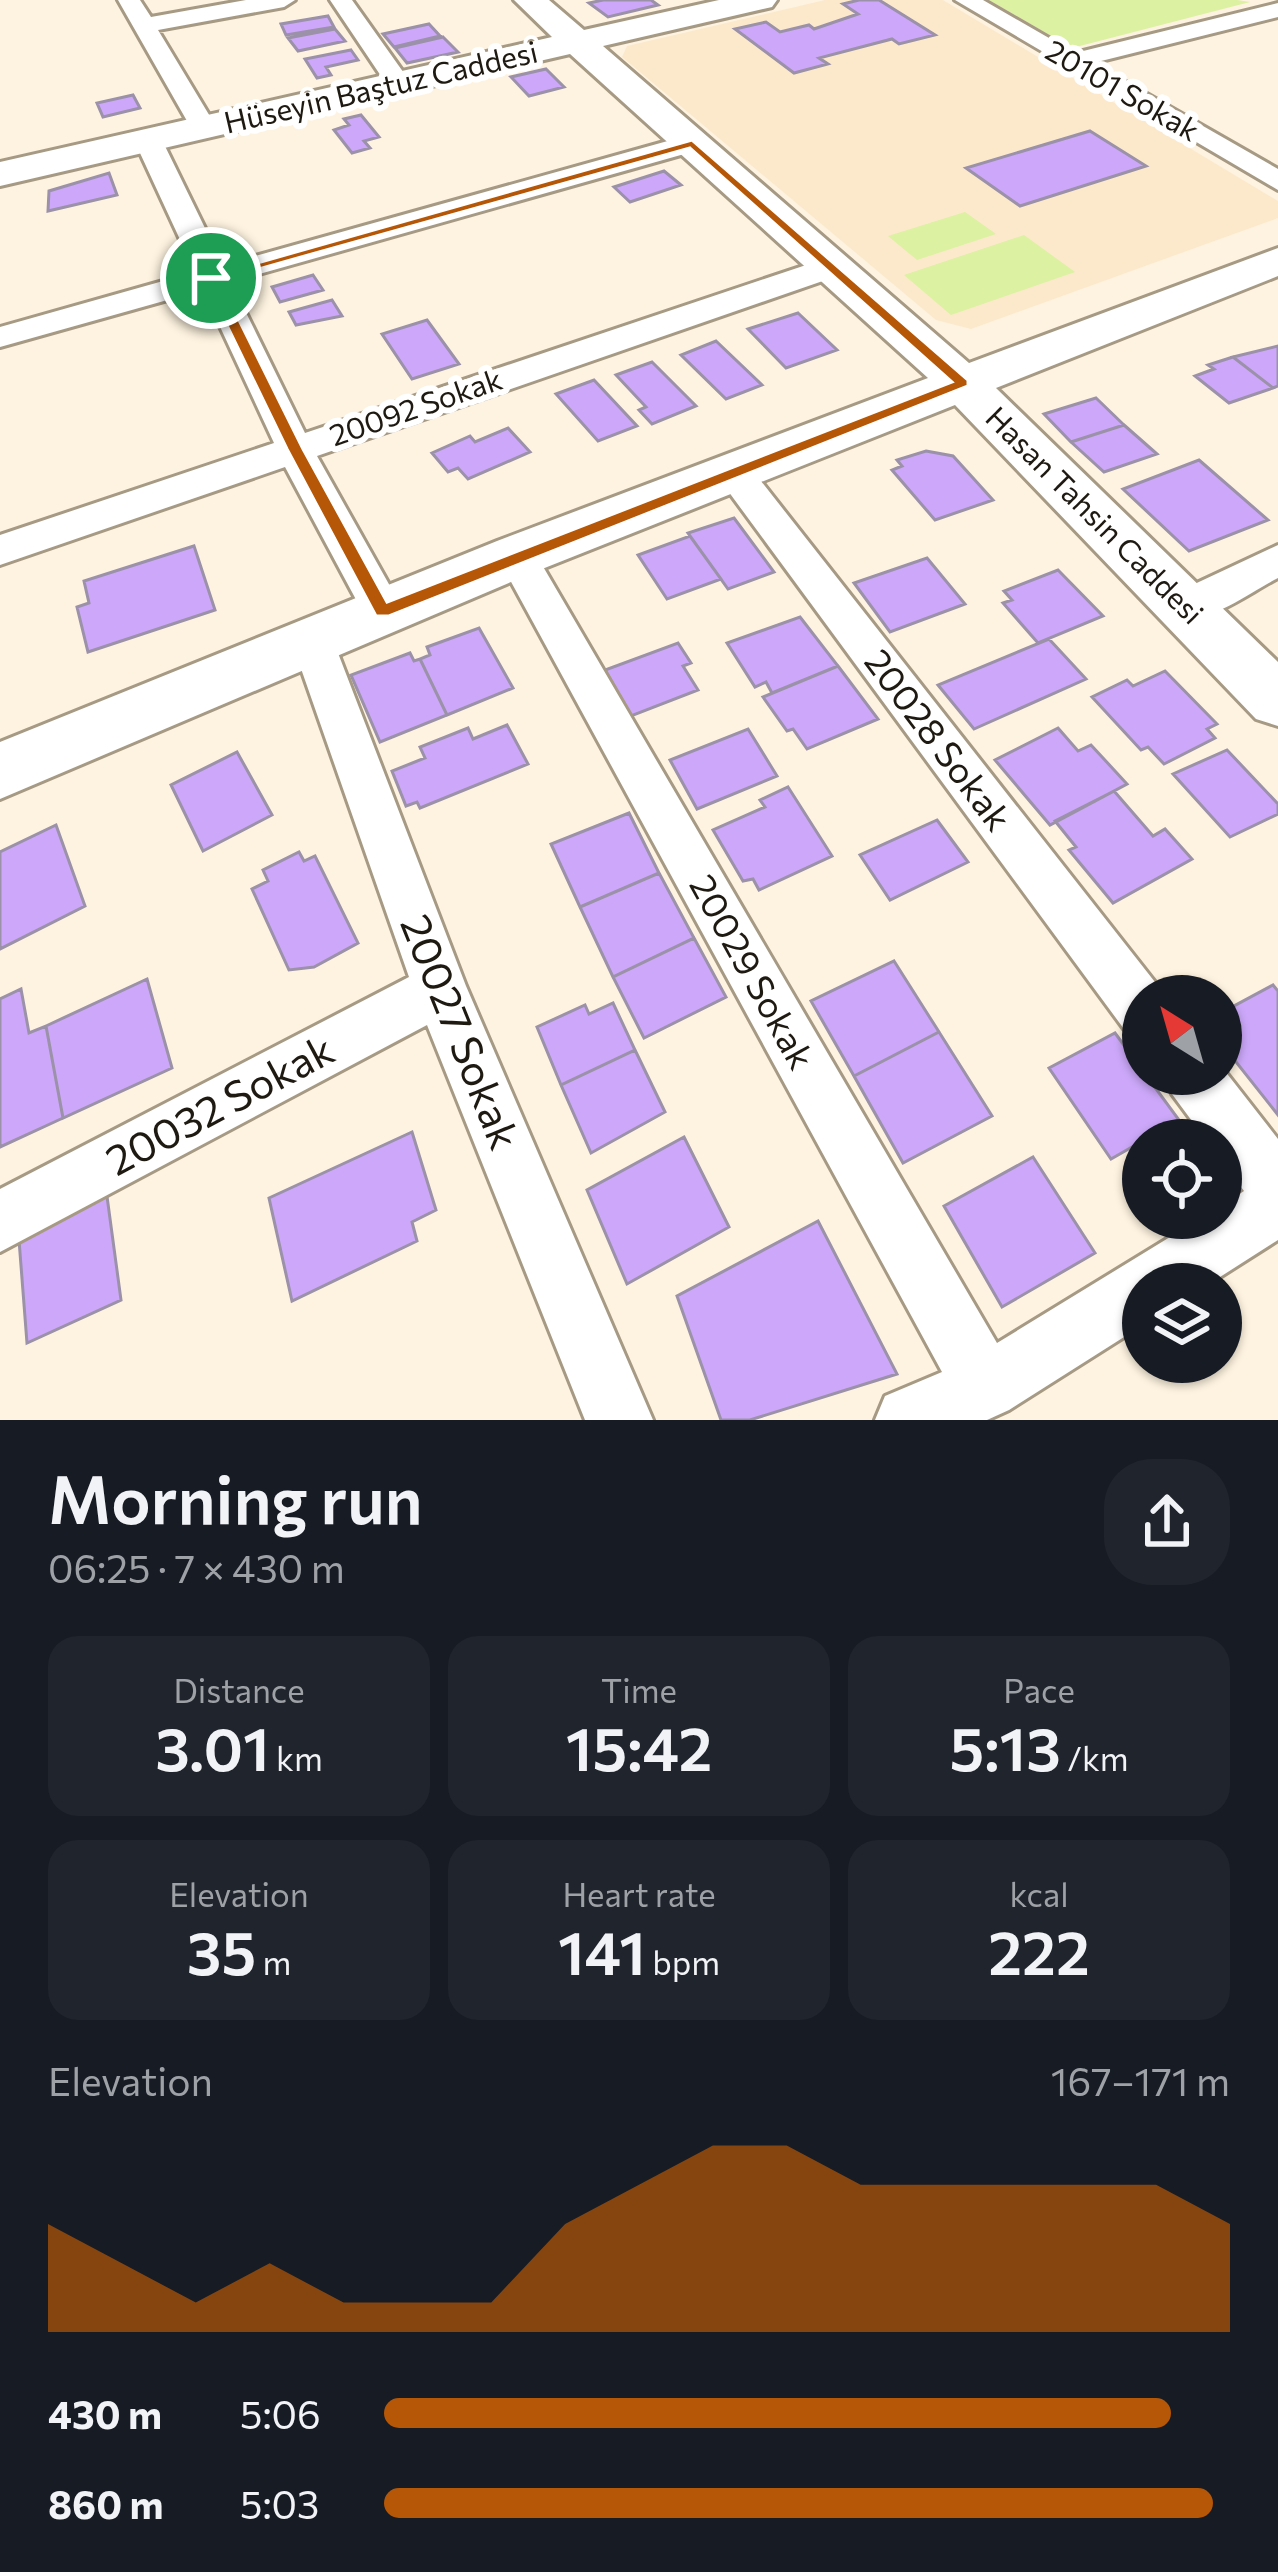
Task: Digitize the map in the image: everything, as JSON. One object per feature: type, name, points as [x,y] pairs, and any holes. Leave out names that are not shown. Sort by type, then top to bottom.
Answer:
[{"type":"main road","name":"Hasan Tahsin Caddesi","points":[[530,0],[962,383],[1278,701]]},
{"type":"main road","name":"Hüseyin Baştuz Caddesi","points":[[0,174],[761,0]]},
{"type":"main road","points":[[0,771],[517,556],[1278,261]]},
{"type":"street","points":[[129,0],[204,128]]},
{"type":"street","points":[[145,25],[284,0]]},
{"type":"street","points":[[341,0],[398,83]]},
{"type":"street","name":"20101 Sokak","points":[[966,0],[1278,181]]},
{"type":"street","points":[[1071,62],[1278,10]]},
{"type":"street","points":[[1234,21],[1264,35]]},
{"type":"street","points":[[148,140],[295,449],[382,611]]},
{"type":"street","points":[[0,337],[692,143]]},
{"type":"street","name":"20092 Sokak","points":[[0,550],[832,267]]},
{"type":"street","name":"20028 Sokak","points":[[733,471],[1122,982]]},
{"type":"street","name":"20029 Sokak","points":[[517,556],[986,1387]]},
{"type":"street","points":[[1184,607],[1278,560]]},
{"type":"street","name":"20027 Sokak","points":[[313,640],[440,989],[619,1420]]},
{"type":"street","name":"20032 Sokak","points":[[0,1222],[440,989]]},
{"type":"street","points":[[1208,1095],[1278,1187]]},
{"type":"street","points":[[1185,1263],[1278,1205]]},
{"type":"street","points":[[909,1420],[986,1387],[1122,1302]]},
{"type":"shaded area","points":[[825,0],[943,0],[1278,201],[1278,218],[971,329],[936,320],[622,57],[627,46]]},
{"type":"green space","points":[[989,0],[1237,0],[1250,2],[1072,48]]},
{"type":"green space","points":[[965,212],[996,234],[917,260],[888,236]]},
{"type":"green space","points":[[1024,235],[1075,272],[951,315],[904,275]]},
{"type":"building","points":[[651,0],[658,5],[608,17],[589,3]]},
{"type":"building","points":[[879,0],[935,35],[899,44],[892,39],[819,58],[828,64],[794,73],[735,29],[766,22],[780,32],[809,25],[814,29],[858,14],[843,4]]},
{"type":"building","points":[[328,16],[334,27],[286,35],[281,24]]},
{"type":"building","points":[[429,24],[440,36],[394,47],[383,34]]},
{"type":"building","points":[[335,29],[345,41],[298,51],[288,38]]},
{"type":"building","points":[[443,37],[458,52],[407,63],[395,48]]},
{"type":"building","points":[[351,50],[358,60],[326,67],[331,75],[317,78],[305,59]]},
{"type":"building","points":[[546,69],[564,87],[529,96],[511,77]]},
{"type":"building","points":[[133,95],[140,108],[103,117],[97,103]]},
{"type":"building","points":[[361,115],[379,137],[364,141],[370,148],[352,153],[334,130],[349,125],[344,119]]},
{"type":"building","points":[[1090,131],[1146,166],[1020,206],[966,168]]},
{"type":"building","points":[[664,171],[681,185],[630,202],[614,187]]},
{"type":"building","points":[[109,173],[117,195],[48,211],[49,191]]},
{"type":"building","points":[[313,275],[323,290],[280,302],[272,287]]},
{"type":"building","points":[[332,300],[342,316],[296,325],[289,312]]},
{"type":"building","points":[[798,313],[837,350],[786,368],[748,329]]},
{"type":"building","points":[[427,320],[459,364],[412,379],[382,334]]},
{"type":"building","points":[[716,341],[762,385],[726,399],[681,355]]},
{"type":"building","points":[[1278,346],[1278,386],[1273,388],[1233,357]]},
{"type":"building","points":[[1233,357],[1273,388],[1229,403],[1195,376],[1214,369],[1208,365]]},
{"type":"building","points":[[652,362],[696,406],[652,424],[639,410],[646,407],[616,375]]},
{"type":"building","points":[[594,380],[637,426],[598,441],[556,394]]},
{"type":"building","points":[[1096,398],[1124,425],[1071,442],[1044,414]]},
{"type":"building","points":[[1124,425],[1157,454],[1104,472],[1071,442]]},
{"type":"building","points":[[508,428],[530,452],[468,479],[458,468],[448,472],[432,453],[470,436],[475,442]]},
{"type":"building","points":[[926,451],[953,456],[993,500],[935,520],[892,470],[902,466],[897,460]]},
{"type":"building","points":[[1199,460],[1268,520],[1189,551],[1123,489]]},
{"type":"building","points":[[734,518],[774,572],[728,589],[688,533]]},
{"type":"building","points":[[690,536],[721,579],[667,599],[638,555]]},
{"type":"building","points":[[194,546],[215,610],[88,652],[77,607],[89,603],[84,581]]},
{"type":"building","points":[[927,558],[965,604],[890,632],[854,583]]},
{"type":"building","points":[[1058,570],[1103,616],[1038,643],[1003,603],[1012,600],[1004,591]]},
{"type":"building","points":[[800,617],[838,666],[772,693],[766,682],[755,687],[727,643]]},
{"type":"building","points":[[479,628],[513,688],[447,715],[420,659],[430,655],[427,647]]},
{"type":"building","points":[[1049,639],[1086,679],[974,729],[938,685]]},
{"type":"building","points":[[678,643],[691,663],[683,666],[698,690],[631,716],[605,670]]},
{"type":"building","points":[[410,653],[414,661],[420,659],[447,715],[380,742],[351,675]]},
{"type":"building","points":[[838,666],[878,719],[807,749],[793,729],[787,731],[763,697]]},
{"type":"building","points":[[1165,671],[1217,724],[1207,729],[1215,738],[1164,764],[1148,747],[1141,750],[1092,697],[1127,680],[1133,686]]},
{"type":"building","points":[[507,725],[528,764],[420,808],[417,802],[406,806],[392,771],[425,758],[420,747],[468,728],[473,739]]},
{"type":"building","points":[[1058,728],[1078,751],[1091,745],[1127,784],[1050,825],[995,760]]},
{"type":"building","points":[[748,729],[777,776],[697,809],[670,760]]},
{"type":"building","points":[[1227,750],[1278,804],[1278,814],[1230,837],[1173,774]]},
{"type":"building","points":[[237,752],[272,815],[203,851],[171,785]]},
{"type":"building","points":[[788,787],[832,856],[759,890],[753,879],[743,881],[713,830],[765,807],[760,800]]},
{"type":"building","points":[[1114,791],[1153,836],[1165,829],[1192,859],[1113,903],[1069,850],[1076,847],[1055,821]]},
{"type":"building","points":[[629,813],[659,873],[580,907],[551,844]]},
{"type":"building","points":[[937,820],[968,862],[890,900],[860,855]]},
{"type":"building","points":[[56,825],[85,906],[0,949],[0,852]]},
{"type":"building","points":[[299,852],[304,861],[315,856],[358,943],[314,967],[289,970],[252,889],[268,881],[263,870]]},
{"type":"building","points":[[659,873],[694,938],[613,977],[580,907]]},
{"type":"building","points":[[694,938],[726,997],[644,1038],[613,977]]},
{"type":"building","points":[[894,961],[939,1032],[854,1076],[811,1001]]},
{"type":"building","points":[[147,979],[172,1068],[63,1118],[46,1026]]},
{"type":"building","points":[[1273,985],[1278,991],[1278,1115],[1242,1070],[1242,1002]]},
{"type":"building","points":[[21,989],[29,1033],[46,1026],[63,1118],[0,1147],[0,999]]},
{"type":"building","points":[[613,1003],[635,1050],[561,1085],[537,1027],[585,1005],[589,1014]]},
{"type":"building","points":[[939,1032],[992,1116],[903,1163],[854,1076]]},
{"type":"building","points":[[1115,1033],[1122,1043],[1122,1095],[1161,1095],[1178,1119],[1122,1119],[1122,1153],[1111,1159],[1049,1068]]},
{"type":"building","points":[[635,1050],[665,1112],[591,1153],[561,1085]]},
{"type":"building","points":[[412,1132],[436,1210],[412,1222],[417,1241],[292,1301],[269,1198]]},
{"type":"building","points":[[684,1137],[729,1227],[627,1284],[587,1190]]},
{"type":"building","points":[[1033,1157],[1095,1253],[1002,1307],[944,1206]]},
{"type":"building","points":[[106,1189],[121,1300],[27,1343],[18,1227]]},
{"type":"building","points":[[818,1221],[897,1374],[750,1420],[721,1420],[677,1296]]},
{"type":"route","points":[[692,143],[962,383],[382,611],[211,278],[692,143]]}]
